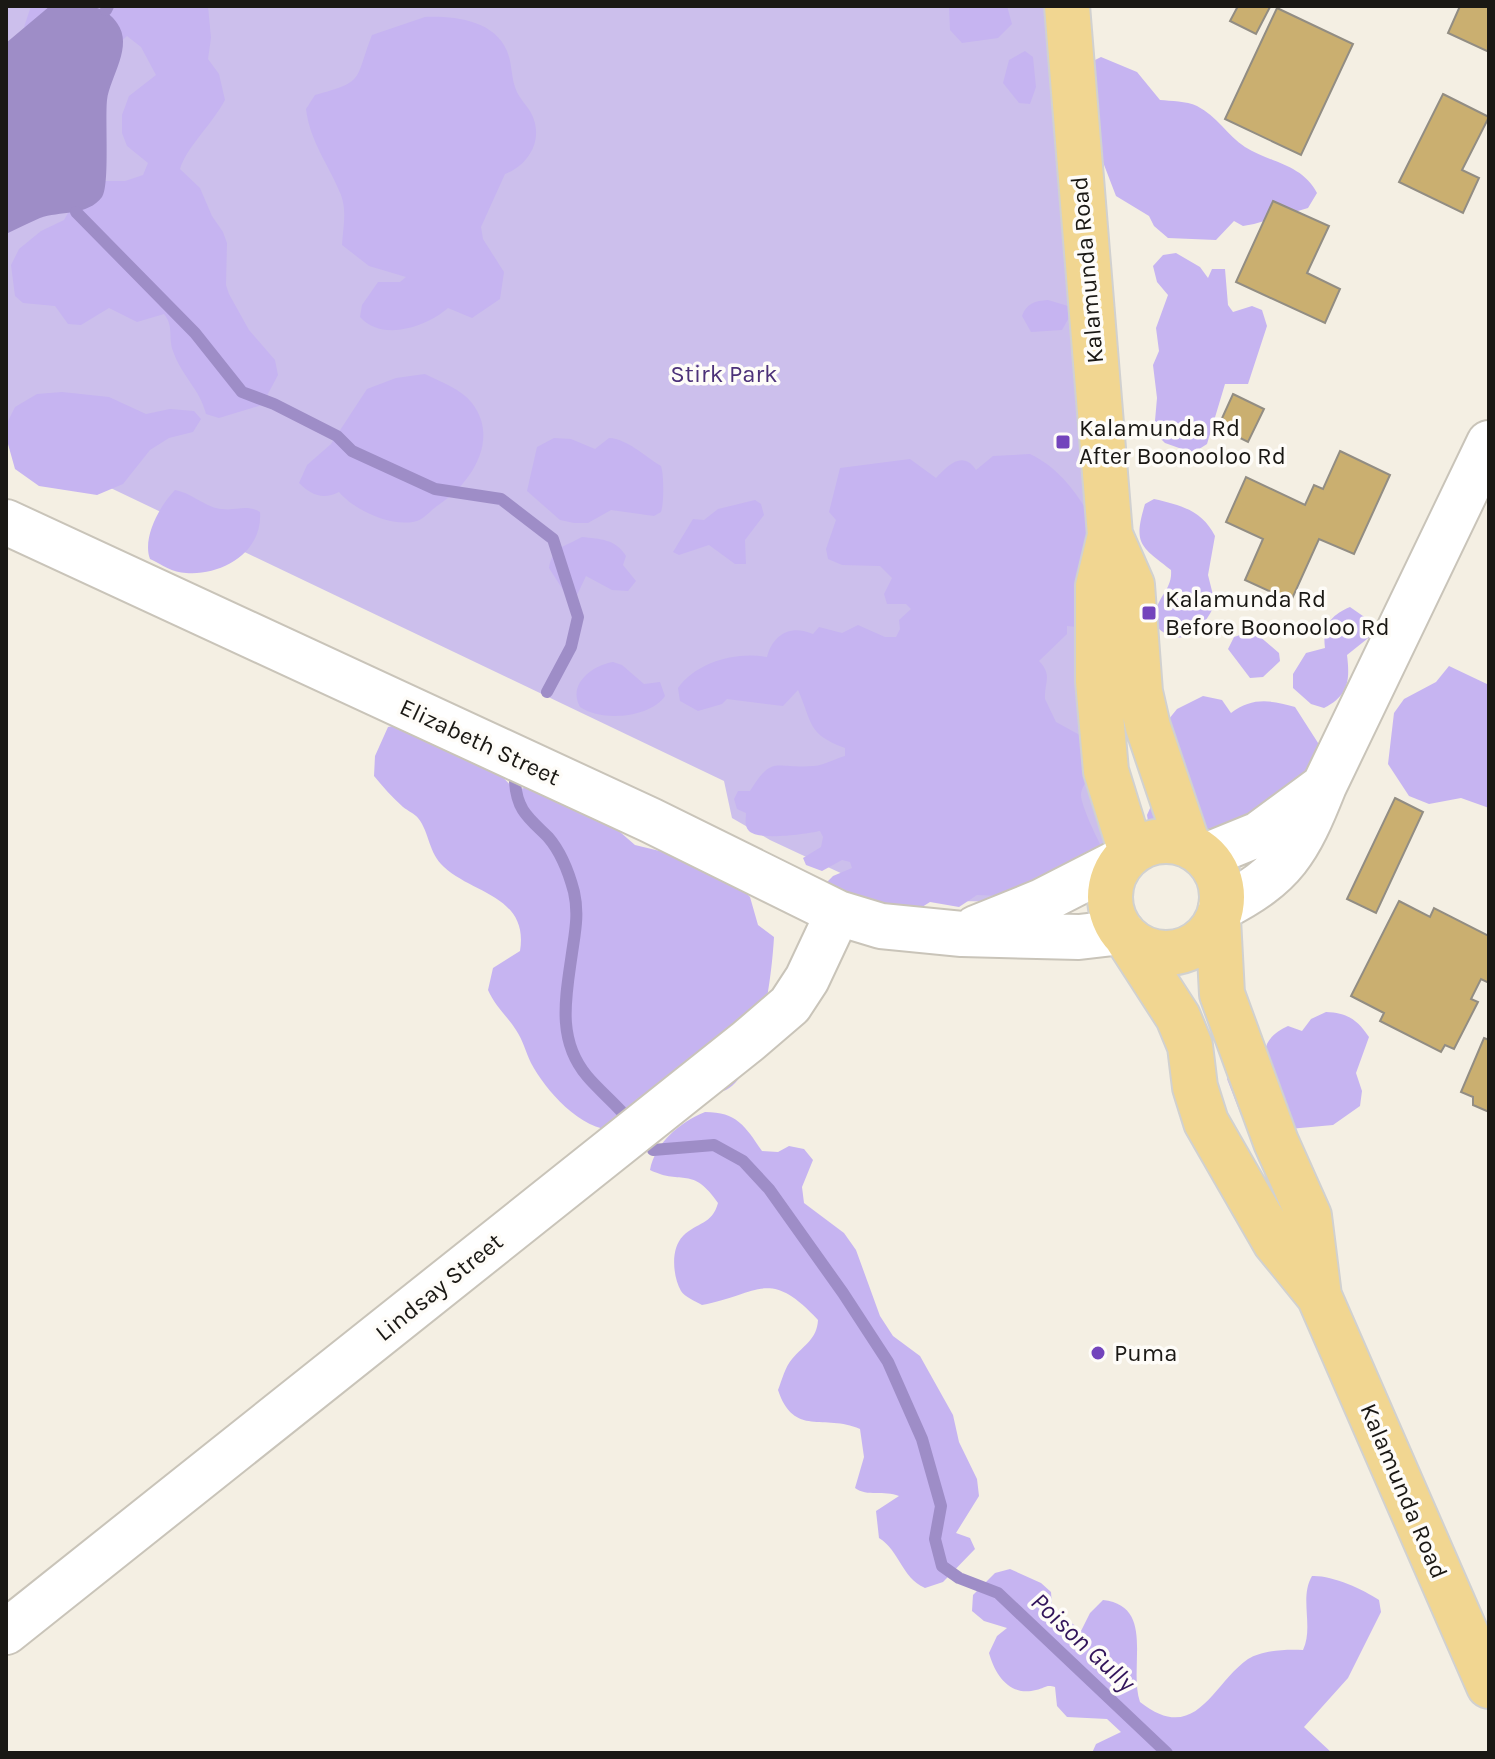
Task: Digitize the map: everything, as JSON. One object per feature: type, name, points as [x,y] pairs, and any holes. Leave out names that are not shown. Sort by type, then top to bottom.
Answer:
[{"type":"main road","name":"Kalamunda Road","points":[[1067,6],[1110,535],[1098,586],[1098,681],[1106,771],[1128,855]]},
{"type":"main road","name":"Kalamunda Road","points":[[1110,535],[1132,585],[1140,692],[1148,727],[1196,851]]},
{"type":"main road","points":[[1165,840],[1196,851],[1219,880],[1219,913],[1208,934],[1178,952],[1160,953],[1124,935],[1109,903],[1114,872],[1128,855],[1165,840]]},
{"type":"main road","name":"Kalamunda Road","points":[[1219,913],[1222,994],[1276,1142],[1309,1216],[1319,1296]]},
{"type":"main road","name":"Kalamunda Road","points":[[1124,935],[1178,1017],[1190,1046],[1195,1087],[1206,1122],[1275,1242],[1319,1296],[1489,1686]]},
{"type":"street","points":[[1219,913],[1275,874],[1302,841],[1324,786],[1489,443]]},
{"type":"street","name":"Elizabeth Street","points":[[6,522],[650,820],[838,913],[881,926],[962,934],[1124,935]]},
{"type":"street","points":[[1196,851],[1259,834],[1324,786]]},
{"type":"street","name":"Elizabeth Street","points":[[962,934],[1040,902],[1128,855]]},
{"type":"street","name":"Lindsay Street","points":[[6,1632],[779,1014],[807,979],[838,913]]},
{"type":"green space","name":"Stirk Park","points":[[6,6],[1067,6],[1131,852],[1040,902],[949,901],[862,883],[770,840],[732,818],[724,781],[6,438]]},
{"type":"shaded area","points":[[31,6],[208,6],[211,38],[208,59],[219,74],[225,100],[180,169],[200,188],[223,232],[227,243],[226,285],[229,294],[249,330],[275,360],[278,375],[262,405],[219,418],[206,414],[200,397],[177,360],[164,314],[137,322],[109,308],[81,325],[68,324],[55,306],[23,303],[15,296],[11,265],[19,249],[41,231],[64,220],[72,206],[98,181],[125,181],[143,175],[148,163],[127,146],[122,133],[122,115],[129,96],[156,75],[141,47],[127,36],[109,52],[24,27]]},
{"type":"shaded area","points":[[50,6],[95,8],[111,16],[122,32],[120,62],[107,100],[104,191],[102,197],[89,207],[40,218],[6,234],[6,43]]},
{"type":"shaded area","points":[[949,6],[1007,6],[1012,24],[998,38],[962,43],[950,30]]},
{"type":"shaded area","points":[[425,17],[460,19],[493,32],[507,51],[517,92],[532,116],[536,137],[526,160],[505,174],[481,227],[483,239],[504,272],[500,299],[472,318],[448,308],[416,326],[380,329],[360,317],[362,305],[378,282],[400,282],[406,277],[369,266],[342,245],[343,201],[316,143],[306,109],[315,95],[343,86],[356,77],[372,35]]},
{"type":"shaded area","points":[[1025,51],[1033,57],[1036,87],[1030,104],[1019,103],[1003,83],[1009,60]]},
{"type":"shaded area","points":[[1101,57],[1137,72],[1160,100],[1197,106],[1245,147],[1303,176],[1317,193],[1308,208],[1243,226],[1234,221],[1216,240],[1168,238],[1154,226],[1149,216],[1116,196],[1101,157],[1093,61]]},
{"type":"shaded area","points":[[1176,253],[1200,267],[1208,278],[1212,269],[1225,269],[1228,305],[1233,312],[1252,306],[1262,310],[1267,326],[1248,384],[1225,384],[1207,444],[1193,453],[1165,443],[1154,432],[1157,398],[1153,365],[1159,351],[1156,328],[1168,295],[1157,282],[1153,266],[1163,255]]},
{"type":"shaded area","points":[[1048,300],[1068,306],[1071,314],[1062,330],[1031,332],[1022,316],[1026,308]]},
{"type":"shaded area","points":[[425,374],[450,386],[472,403],[483,432],[482,447],[470,475],[449,497],[420,520],[396,522],[364,511],[339,492],[328,496],[318,495],[299,483],[307,465],[331,444],[367,389],[396,378]]},
{"type":"shaded area","points":[[62,392],[109,397],[146,414],[170,409],[194,411],[201,419],[193,432],[169,438],[150,450],[123,484],[97,495],[39,486],[15,469],[8,444],[7,423],[15,407],[37,394]]},
{"type":"shaded area","points":[[554,438],[571,439],[595,449],[609,438],[616,439],[661,466],[661,512],[654,516],[611,510],[588,523],[560,520],[527,491],[537,447]]},
{"type":"shaded area","points":[[1030,454],[1051,467],[1068,484],[1096,526],[1077,627],[1067,626],[1067,634],[1039,661],[1047,675],[1045,699],[1056,722],[1087,739],[1088,772],[1081,793],[1082,800],[1105,853],[1003,896],[977,895],[959,907],[930,902],[911,914],[874,909],[872,899],[861,903],[822,887],[833,876],[852,868],[850,862],[842,860],[822,871],[806,865],[803,858],[821,847],[823,837],[820,831],[783,836],[754,834],[746,827],[746,813],[737,809],[734,799],[738,791],[750,791],[770,768],[818,765],[845,756],[845,748],[817,732],[798,690],[783,706],[727,699],[722,704],[698,711],[680,701],[678,688],[695,671],[718,660],[743,656],[767,657],[778,637],[790,631],[813,634],[819,627],[842,633],[858,625],[885,637],[896,637],[900,629],[899,620],[911,609],[906,604],[887,604],[884,594],[892,578],[880,566],[842,565],[828,559],[826,549],[836,520],[829,512],[840,468],[910,459],[936,478],[945,468],[961,460],[976,470],[993,456]]},
{"type":"shaded area","points":[[175,490],[216,508],[250,508],[260,512],[255,539],[247,550],[226,566],[199,573],[176,572],[150,559],[150,532]]},
{"type":"shaded area","points":[[1154,499],[1197,514],[1215,536],[1208,575],[1215,603],[1198,629],[1182,637],[1164,633],[1155,625],[1157,608],[1169,584],[1171,570],[1146,549],[1140,536],[1145,504]]},
{"type":"shaded area","points":[[755,500],[761,504],[764,515],[745,540],[746,564],[735,564],[709,545],[679,555],[673,552],[693,519],[704,520],[718,509]]},
{"type":"shaded area","points":[[582,537],[607,541],[622,550],[626,556],[623,565],[636,581],[628,591],[612,590],[586,576],[577,595],[565,593],[549,568],[551,561],[561,548]]},
{"type":"shaded area","points":[[1350,607],[1373,623],[1372,635],[1347,655],[1348,679],[1339,698],[1324,708],[1311,704],[1293,688],[1293,674],[1306,653],[1325,648],[1329,622]]},
{"type":"shaded area","points":[[1246,633],[1258,635],[1279,653],[1280,661],[1263,677],[1250,678],[1228,649],[1234,637]]},
{"type":"shaded area","points":[[613,662],[622,665],[644,684],[660,682],[665,696],[648,709],[625,715],[600,715],[580,707],[577,699],[579,683],[590,671]]},
{"type":"shaded area","points":[[1449,666],[1489,685],[1489,808],[1461,798],[1429,804],[1409,796],[1388,764],[1394,713],[1404,699],[1436,682]]},
{"type":"shaded area","points":[[1203,696],[1222,700],[1231,713],[1246,704],[1262,701],[1295,707],[1320,746],[1302,804],[1174,848],[1162,845],[1149,827],[1147,815],[1156,795],[1156,735],[1177,709]]},
{"type":"shaded area","points":[[402,724],[494,768],[515,790],[524,788],[535,777],[616,819],[620,832],[635,845],[668,853],[735,881],[750,897],[758,925],[774,937],[762,1021],[748,1064],[738,1080],[721,1092],[685,1098],[626,1129],[597,1127],[558,1100],[538,1075],[518,1034],[488,990],[493,968],[520,951],[521,933],[516,918],[496,898],[444,867],[435,856],[418,818],[374,776],[375,756],[388,727]]},
{"type":"shaded area","points":[[1326,1012],[1351,1018],[1369,1037],[1356,1073],[1362,1091],[1360,1106],[1333,1125],[1289,1129],[1250,1124],[1241,1115],[1227,1079],[1238,1061],[1265,1052],[1270,1039],[1284,1028],[1288,1026],[1302,1031],[1311,1019]]},
{"type":"shaded area","points":[[705,1112],[725,1115],[739,1122],[762,1151],[778,1152],[789,1146],[804,1149],[813,1160],[802,1187],[804,1203],[844,1233],[856,1250],[880,1316],[893,1336],[920,1356],[953,1415],[959,1442],[977,1479],[979,1496],[956,1533],[970,1538],[975,1549],[943,1582],[925,1588],[917,1583],[879,1538],[876,1511],[899,1496],[855,1488],[864,1457],[860,1429],[801,1419],[785,1405],[778,1390],[787,1366],[812,1337],[818,1320],[801,1304],[775,1289],[763,1288],[702,1305],[681,1291],[675,1271],[676,1248],[688,1231],[712,1215],[718,1203],[709,1191],[694,1180],[650,1170],[663,1142],[687,1121]]},
{"type":"shaded area","points":[[1010,1569],[1041,1583],[1051,1592],[1052,1606],[1081,1631],[1090,1613],[1103,1600],[1119,1605],[1129,1614],[1135,1626],[1140,1702],[1159,1714],[1175,1717],[1189,1714],[1202,1706],[1248,1659],[1267,1652],[1303,1650],[1307,1632],[1308,1585],[1312,1576],[1337,1580],[1364,1591],[1379,1600],[1381,1612],[1348,1678],[1304,1727],[1332,1753],[1092,1753],[1096,1744],[1121,1732],[1107,1719],[1067,1717],[1057,1706],[1055,1687],[1027,1691],[1011,1687],[992,1661],[989,1653],[997,1636],[1007,1628],[984,1621],[972,1611],[973,1595],[995,1573]]},
{"type":"building","points":[[1238,6],[1270,7],[1256,34],[1230,21]]},
{"type":"building","points":[[1460,6],[1489,6],[1489,52],[1448,33]]},
{"type":"building","points":[[1277,8],[1353,44],[1301,155],[1225,119]]},
{"type":"building","points":[[1443,94],[1489,117],[1462,170],[1479,178],[1463,213],[1399,182]]},
{"type":"building","points":[[1273,201],[1329,226],[1307,273],[1340,289],[1325,323],[1236,282]]},
{"type":"building","points":[[1233,394],[1264,409],[1248,442],[1218,427]]},
{"type":"building","points":[[1340,451],[1390,475],[1354,554],[1319,539],[1291,601],[1245,580],[1263,539],[1226,522],[1246,477],[1305,505],[1314,485],[1323,489]]},
{"type":"building","points":[[1395,798],[1423,812],[1376,913],[1347,899]]},
{"type":"building","points":[[1399,901],[1430,917],[1434,908],[1489,936],[1489,983],[1481,979],[1471,999],[1478,1002],[1454,1049],[1445,1045],[1441,1052],[1380,1021],[1384,1013],[1351,996]]},
{"type":"building","points":[[1484,1038],[1489,1040],[1489,1112],[1473,1105],[1473,1097],[1461,1092]]},
{"type":"waterway","points":[[106,10],[108,6]]},
{"type":"waterway","points":[[76,212],[195,333],[242,392],[274,404],[337,436],[352,451],[435,489],[501,499],[553,539],[578,617],[571,647],[547,692]]},
{"type":"waterway","name":"Poison Gully","points":[[515,782],[521,807],[557,849],[574,892],[576,923],[566,1001],[571,1047],[587,1076],[621,1111]]},
{"type":"waterway","points":[[653,1150],[714,1145],[743,1161],[769,1189],[888,1362],[922,1439],[941,1506],[935,1539],[942,1566],[959,1578],[998,1593],[1167,1753]]},
{"type":"place","name":"Kalamunda Rd After Boonooloo Rd","points":[[1063,442]]},
{"type":"place","name":"Kalamunda Rd Before Boonooloo Rd","points":[[1149,613]]},
{"type":"place","name":"Puma","points":[[1098,1353]]}]
